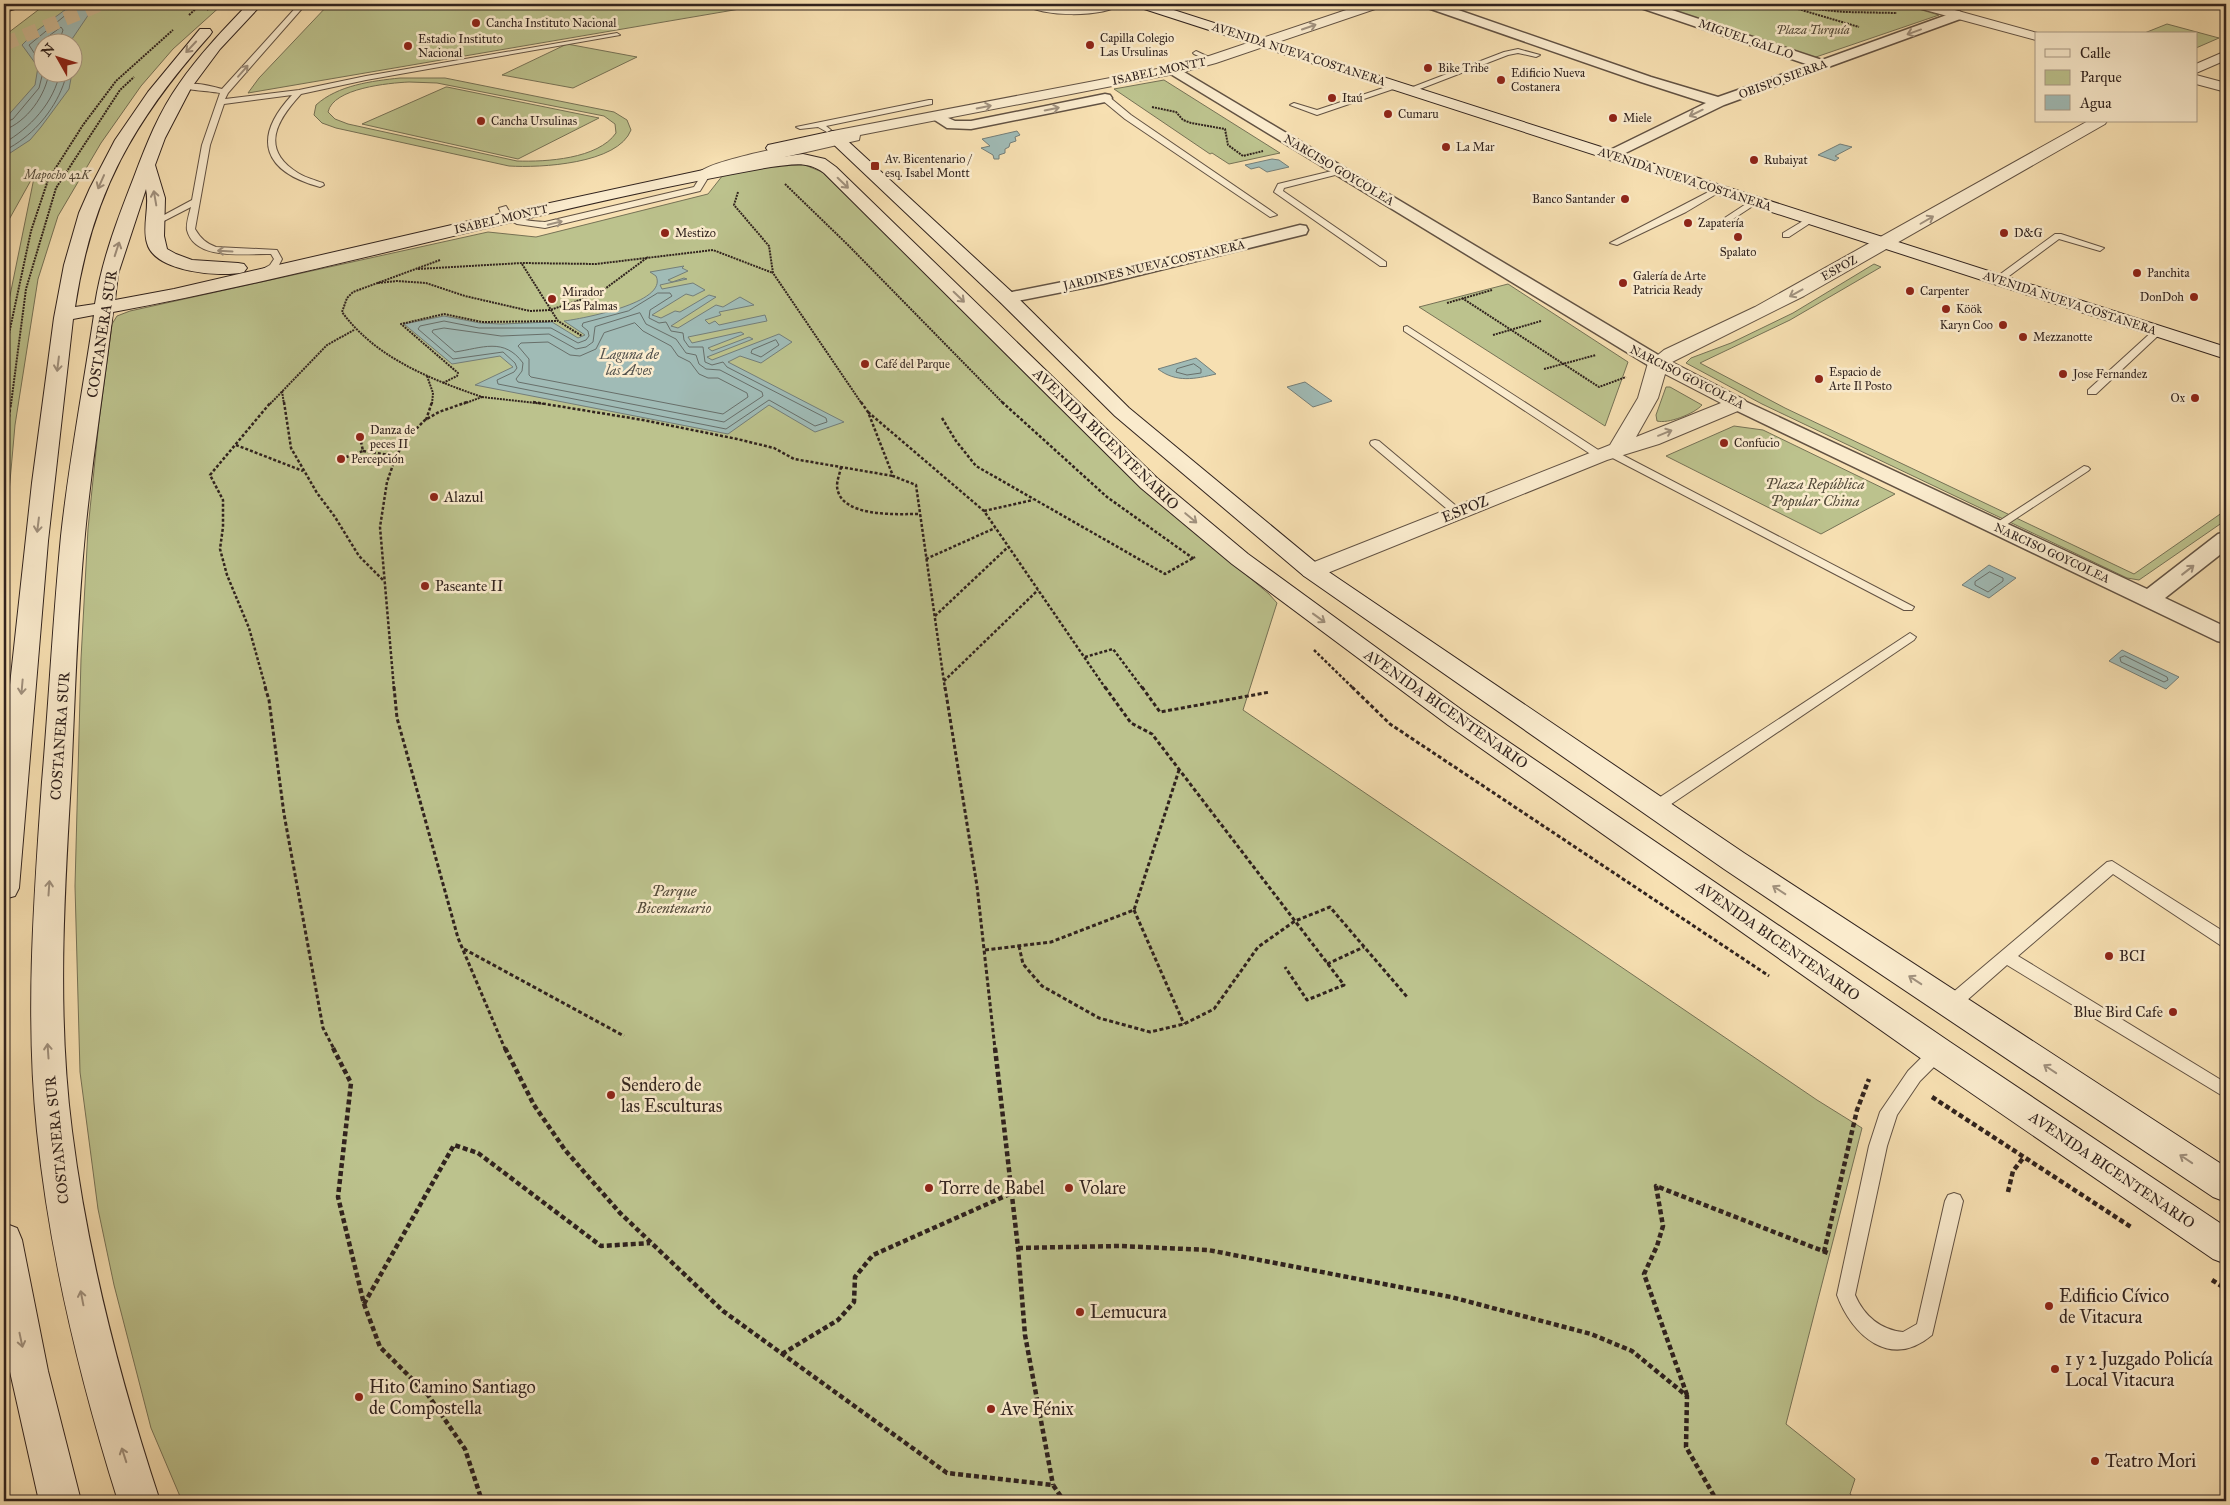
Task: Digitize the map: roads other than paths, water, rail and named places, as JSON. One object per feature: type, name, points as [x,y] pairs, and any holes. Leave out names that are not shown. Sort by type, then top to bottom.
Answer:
[{"type":"highway","points":[[4,8],[16,4]]},
{"type":"main road","name":"COSTANERA SUR","points":[[139,1501],[109,1404],[87,1321],[71,1245],[54,1129],[47,1039],[49,895],[73,534],[109,274],[127,217],[157,138],[184,87],[215,46],[255,4]]},
{"type":"main road","name":"AVENIDA NUEVA COSTANERA","points":[[1143,4],[2226,353]]},
{"type":"main road","name":"ISABEL MONTT","points":[[66,309],[258,275],[505,212],[830,134],[937,117],[1174,70],[1212,60],[1376,4]]},
{"type":"main road","points":[[1919,4],[2035,36]]},
{"type":"main road","points":[[4,888],[35,543],[66,309],[77,248],[100,183],[136,118],[167,75],[218,19]]},
{"type":"main road","points":[[2198,68],[2226,55]]},
{"type":"main road","points":[[2198,80],[2226,88]]},
{"type":"main road","name":"ESPOZ","points":[[1658,363],[1670,354],[1762,311],[2098,122]]},
{"type":"main road","name":"ISABEL MONTT","points":[[105,302],[278,259],[505,212],[707,174],[728,165],[830,134]]},
{"type":"main road","name":"AVENIDA BICENTENARIO","points":[[830,134],[1007,298],[1122,412],[1312,571],[1656,807],[2226,1186]]},
{"type":"main road","name":"AVENIDA BICENTENARIO","points":[[707,174],[790,160],[813,160],[823,164],[1149,483],[1297,602],[1458,719],[1938,1052],[2226,1248]]},
{"type":"main road","points":[[147,166],[157,200],[156,245],[162,254],[200,266],[238,268]]},
{"type":"main road","points":[[1608,451],[1648,398],[1658,363]]},
{"type":"main road","name":"NARCISO GOYCOLEA","points":[[1658,363],[1738,404]]},
{"type":"main road","name":"ESPOZ","points":[[1312,571],[1608,451],[1651,439],[1738,404]]},
{"type":"main road","points":[[4,1240],[17,1322],[32,1393],[60,1501]]},
{"type":"street","points":[[1429,4],[1468,16],[1616,70],[1719,102]]},
{"type":"street","name":"MIGUEL GALLO","points":[[1642,4],[1822,65]]},
{"type":"street","name":"OBISPO SIERRA","points":[[1611,155],[1719,102],[1959,15]]},
{"type":"street","name":"NARCISO GOYCOLEA","points":[[1174,70],[1658,363]]},
{"type":"street","points":[[1090,86],[1105,98]]},
{"type":"street","points":[[937,117],[952,125],[971,125],[1105,98]]},
{"type":"street","name":"JARDINES NUEVA COSTANERA","points":[[1007,298],[1103,279],[1300,230]]},
{"type":"street","name":"NARCISO GOYCOLEA","points":[[1738,404],[2226,636]]},
{"type":"street","points":[[2149,600],[2226,540]]},
{"type":"lane","points":[[258,275],[274,267],[278,259],[274,252],[259,250],[225,252],[208,249],[194,239],[191,229],[206,146],[224,92],[290,16],[303,4]]},
{"type":"lane","points":[[1024,4],[1068,12],[1099,10],[1119,4]]},
{"type":"lane","points":[[222,102],[299,92],[375,76],[617,35]]},
{"type":"lane","points":[[1294,105],[1317,113],[1404,88],[1506,53],[1524,52],[1536,55]]},
{"type":"lane","points":[[1196,53],[1212,60]]},
{"type":"lane","points":[[184,87],[205,87],[224,92]]},
{"type":"lane","points":[[299,92],[280,112],[270,137],[275,156],[294,174],[320,185]]},
{"type":"lane","points":[[1105,98],[1128,117],[1273,215]]},
{"type":"lane","points":[[800,127],[830,134],[929,102]]},
{"type":"lane","points":[[1340,171],[1281,186],[1278,192],[1383,264]]},
{"type":"lane","points":[[1614,243],[1720,190]]},
{"type":"lane","points":[[157,221],[196,201]]},
{"type":"lane","points":[[1727,219],[1755,202]]},
{"type":"lane","points":[[1786,236],[1811,220]]},
{"type":"lane","points":[[1998,280],[2058,236],[2100,248]]},
{"type":"lane","points":[[1407,329],[1608,451],[1908,607]]},
{"type":"lane","points":[[2092,392],[2158,331]]},
{"type":"lane","points":[[1374,443],[1457,512]]},
{"type":"lane","points":[[1996,527],[2084,469]]},
{"type":"lane","points":[[1656,807],[1910,636]]},
{"type":"lane","points":[[1951,1004],[2112,866],[2226,941]]},
{"type":"lane","points":[[2005,956],[2226,1091]]},
{"type":"lane","points":[[1938,1052],[1914,1076],[1888,1112],[1878,1146],[1852,1263],[1846,1295],[1849,1307],[1858,1320],[1883,1337],[1896,1341],[1908,1340],[1919,1337],[1925,1330],[1954,1201]]},
{"type":"water","points":[[73,4],[101,4],[89,14],[77,32],[35,32]]},
{"type":"water","points":[[32,35],[32,59],[22,45]]},
{"type":"water","points":[[36,82],[70,82],[69,89],[30,140],[4,157],[4,120],[35,85]]},
{"type":"water","points":[[1017,131],[1020,135],[1015,137],[1016,141],[1010,143],[1009,147],[1005,149],[1005,153],[999,155],[999,159],[994,159],[993,155],[981,148],[990,146],[982,139]]},
{"type":"water","points":[[1840,144],[1852,147],[1835,156],[1839,158],[1835,161],[1818,155]]},
{"type":"water","points":[[1272,159],[1279,160],[1289,167],[1267,172],[1259,167],[1251,169],[1245,165]]},
{"type":"water","name":"Laguna de las Aves","points":[[684,266],[682,268],[688,271],[668,280],[672,282],[684,278],[687,279],[660,285],[662,289],[693,283],[705,290],[693,296],[686,294],[652,315],[661,318],[675,311],[680,312],[709,295],[716,297],[671,326],[678,328],[716,305],[723,307],[740,297],[754,305],[719,312],[721,315],[705,320],[709,324],[715,321],[719,325],[765,315],[767,321],[688,337],[692,343],[741,332],[744,334],[708,348],[712,351],[749,337],[753,339],[707,357],[712,360],[779,334],[792,342],[761,363],[740,356],[728,362],[844,422],[815,432],[769,405],[728,434],[475,385],[513,367],[500,356],[452,364],[404,324],[444,316],[480,323],[552,322],[578,338],[585,335],[564,321],[604,313],[637,302],[649,294],[656,286],[656,276],[650,272]]},
{"type":"water","points":[[1196,358],[1216,374],[1186,379],[1172,376],[1158,369]]},
{"type":"water","points":[[1305,382],[1332,401],[1313,407],[1287,387]]},
{"type":"water","points":[[1989,565],[2016,578],[1989,598],[1962,585]]},
{"type":"water","points":[[2122,650],[2179,677],[2166,689],[2109,661]]},
{"type":"tunnel","points":[[4,44],[101,4]]},
{"type":"place","name":"Cancha Instituto Nacional","points":[[476,23]]},
{"type":"place","name":"Capilla Colegio Las Ursulinas","points":[[1090,45]]},
{"type":"place","name":"Estadio Instituto Nacional","points":[[408,46]]},
{"type":"place","name":"Bike Tribe","points":[[1428,68]]},
{"type":"place","name":"Edificio Nueva Costanera","points":[[1501,80]]},
{"type":"place","name":"Itaú","points":[[1332,98]]},
{"type":"place","name":"Cumaru","points":[[1388,114]]},
{"type":"place","name":"Miele","points":[[1613,118]]},
{"type":"place","name":"Cancha Ursulinas","points":[[481,121]]},
{"type":"place","name":"La Mar","points":[[1446,147]]},
{"type":"place","name":"Rubaiyat","points":[[1754,160]]},
{"type":"place","name":"Av. Bicentenario / esq. Isabel Montt","points":[[875,166]]},
{"type":"place","name":"Banco Santander","points":[[1625,199]]},
{"type":"place","name":"Zapatería","points":[[1688,223]]},
{"type":"place","name":"Mestizo","points":[[665,233]]},
{"type":"place","name":"D&G","points":[[2004,233]]},
{"type":"place","name":"Spalato","points":[[1738,237]]},
{"type":"place","name":"Panchita","points":[[2137,273]]},
{"type":"place","name":"Galería de Arte Patricia Ready","points":[[1623,283]]},
{"type":"place","name":"Carpenter","points":[[1910,291]]},
{"type":"place","name":"DonDoh","points":[[2194,297]]},
{"type":"place","name":"Mirador Las Palmas","points":[[552,299]]},
{"type":"place","name":"Köök","points":[[1946,309]]},
{"type":"place","name":"Karyn Coo","points":[[2003,325]]},
{"type":"place","name":"Mezzanotte","points":[[2023,337]]},
{"type":"place","name":"Café del Parque","points":[[865,364]]},
{"type":"place","name":"Jose Fernandez","points":[[2063,374]]},
{"type":"place","name":"Espacio de Arte Il Posto","points":[[1819,379]]},
{"type":"place","name":"Ox","points":[[2195,398]]},
{"type":"place","name":"Danza de peces II","points":[[360,437]]},
{"type":"place","name":"Confucio","points":[[1724,443]]},
{"type":"place","name":"Percepción","points":[[341,459]]},
{"type":"place","name":"Alazul","points":[[434,497]]},
{"type":"place","name":"Paseante II","points":[[425,586]]},
{"type":"place","name":"BCI","points":[[2109,956]]},
{"type":"place","name":"Blue Bird Cafe","points":[[2173,1012]]},
{"type":"place","name":"Sendero de las Esculturas","points":[[611,1095]]},
{"type":"place","name":"Torre de Babel","points":[[929,1188]]},
{"type":"place","name":"Volare","points":[[1069,1188]]},
{"type":"place","name":"Edificio Cívico de Vitacura","points":[[2049,1306]]},
{"type":"place","name":"Lemucura","points":[[1080,1312]]},
{"type":"place","name":"1 y 2 Juzgado Policía Local Vitacura","points":[[2055,1369]]},
{"type":"place","name":"Hito Camino Santiago de Compostella","points":[[359,1397]]},
{"type":"place","name":"Ave Fénix","points":[[991,1409]]},
{"type":"place","name":"Teatro Mori","points":[[2095,1461]]},
{"type":"park label","name":"Plaza Turquía","points":[[1813,30]]},
{"type":"park label","name":"Mapocho 42K","points":[[57,175]]},
{"type":"park label","name":"Plaza República Popular China","points":[[1815,492]]},
{"type":"park label","name":"Parque Bicentenario","points":[[674,900]]}]
